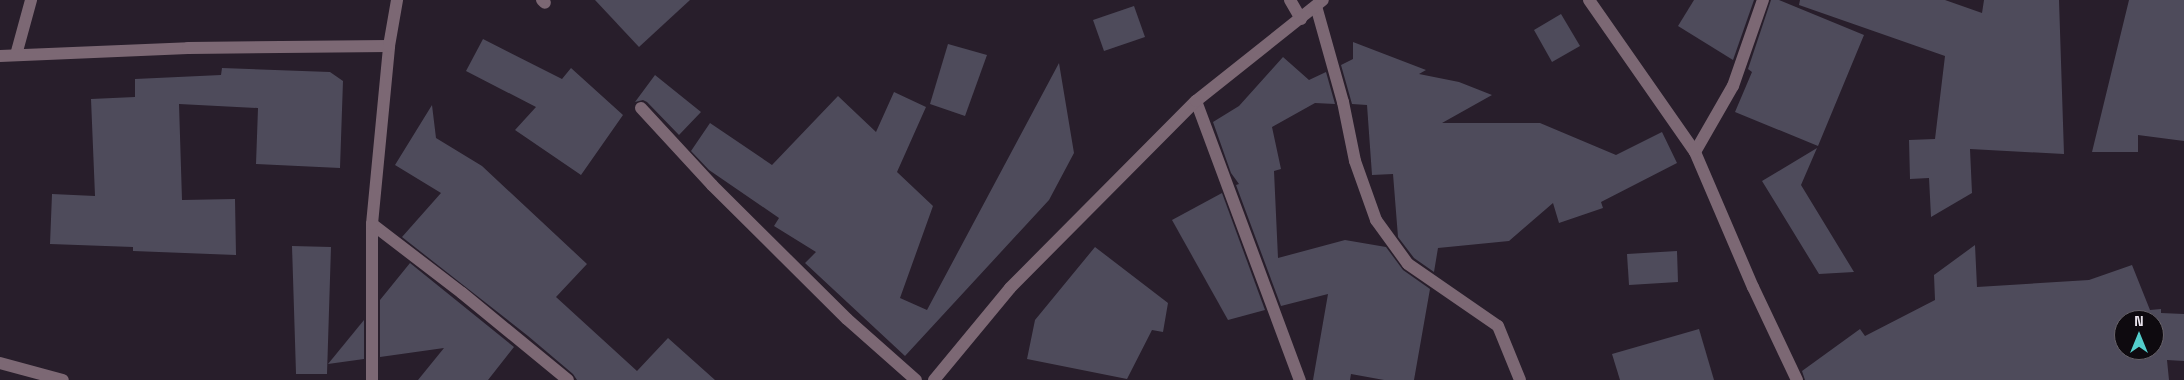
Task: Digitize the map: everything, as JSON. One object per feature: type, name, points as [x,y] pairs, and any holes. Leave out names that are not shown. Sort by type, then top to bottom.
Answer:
[{"type":"street","points":[[16,55],[31,0]]},
{"type":"street","points":[[372,380],[372,224],[389,46],[397,0]]},
{"type":"street","points":[[1290,0],[1301,18]]},
{"type":"street","points":[[1589,0],[1695,152],[1753,286],[1797,380]]},
{"type":"street","points":[[1695,152],[1733,86],[1763,0]]},
{"type":"street","points":[[934,380],[1010,288],[1196,101],[1320,3],[1355,161],[1376,220],[1408,264],[1498,326],[1520,380]]},
{"type":"street","points":[[0,56],[188,48],[389,46]]},
{"type":"street","points":[[1196,101],[1300,380]]},
{"type":"street","points":[[641,108],[712,185],[840,312],[916,380]]},
{"type":"street","points":[[372,224],[462,293],[568,380]]},
{"type":"street","points":[[0,362],[63,380]]},
{"type":"building","points":[[595,0],[690,0],[639,47]]},
{"type":"building","points":[[1694,0],[1754,0],[1733,60],[1678,26]]},
{"type":"building","points":[[1771,0],[1779,0],[1864,35],[1818,146],[1735,112],[1752,72],[1748,69]]},
{"type":"building","points":[[1800,0],[1945,0],[1982,13],[1984,0],[2059,0],[2064,154],[1970,149],[1972,193],[1931,217],[1929,178],[1910,179],[1909,140],[1935,139],[1945,56],[1799,5]]},
{"type":"building","points":[[2129,0],[2184,0],[2184,141],[2138,135],[2138,152],[2092,152]]},
{"type":"building","points":[[1134,6],[1145,37],[1104,51],[1093,20]]},
{"type":"building","points":[[1561,14],[1580,46],[1552,62],[1534,30]]},
{"type":"building","points":[[483,39],[562,79],[571,68],[623,115],[581,175],[515,130],[536,107],[466,71]]},
{"type":"building","points":[[1353,42],[1426,70],[1419,74],[1459,82],[1492,95],[1442,123],[1540,123],[1616,155],[1662,132],[1677,163],[1601,202],[1603,208],[1559,223],[1553,203],[1509,241],[1438,248],[1434,272],[1414,258],[1398,237],[1393,174],[1372,175],[1367,105],[1352,104],[1341,65],[1353,59]]},
{"type":"building","points":[[948,44],[987,55],[965,116],[930,104]]},
{"type":"building","points":[[1283,57],[1309,80],[1326,72],[1335,104],[1315,103],[1272,127],[1281,169],[1274,171],[1278,258],[1345,240],[1386,247],[1403,270],[1430,289],[1414,380],[1384,380],[1351,374],[1350,380],[1313,380],[1328,294],[1281,306],[1236,185],[1239,184],[1231,173],[1213,122],[1239,106]]},
{"type":"building","points":[[1059,63],[1074,153],[1049,200],[905,356],[805,263],[816,252],[774,226],[779,218],[709,170],[691,151],[710,123],[772,165],[838,96],[876,132],[894,92],[926,107],[897,172],[933,206],[900,298],[927,310]]},
{"type":"building","points":[[222,68],[330,72],[343,81],[340,168],[256,164],[258,108],[179,104],[182,200],[235,199],[236,255],[133,251],[133,247],[50,244],[52,194],[95,196],[91,99],[135,97],[135,79],[221,75]]},
{"type":"building","points":[[655,75],[701,112],[679,135],[647,102],[643,100],[635,102]]},
{"type":"building","points":[[432,105],[436,138],[482,166],[587,264],[556,297],[637,371],[668,338],[715,380],[577,380],[573,374],[528,336],[402,237],[441,193],[395,165]]},
{"type":"building","points":[[1817,148],[1801,185],[1854,272],[1819,274],[1762,181]]},
{"type":"building","points":[[1222,193],[1265,310],[1228,320],[1172,220]]},
{"type":"building","points":[[1975,245],[1977,287],[2089,280],[2132,265],[2150,310],[2114,310],[2114,360],[2164,360],[2164,313],[2184,314],[2184,361],[2167,360],[2169,380],[1805,380],[1802,371],[1860,329],[1865,336],[1935,300],[1934,275]]},
{"type":"building","points":[[292,246],[331,247],[327,374],[296,374]]},
{"type":"building","points":[[1095,247],[1168,303],[1163,332],[1152,330],[1127,379],[1027,359],[1035,320]]},
{"type":"building","points":[[1677,251],[1678,282],[1629,285],[1627,254]]},
{"type":"building","points":[[410,263],[514,347],[488,380],[418,380],[444,348],[380,357],[380,300]]},
{"type":"building","points":[[364,320],[364,359],[328,364]]},
{"type":"building","points":[[1699,329],[1714,380],[1620,380],[1612,354]]}]
